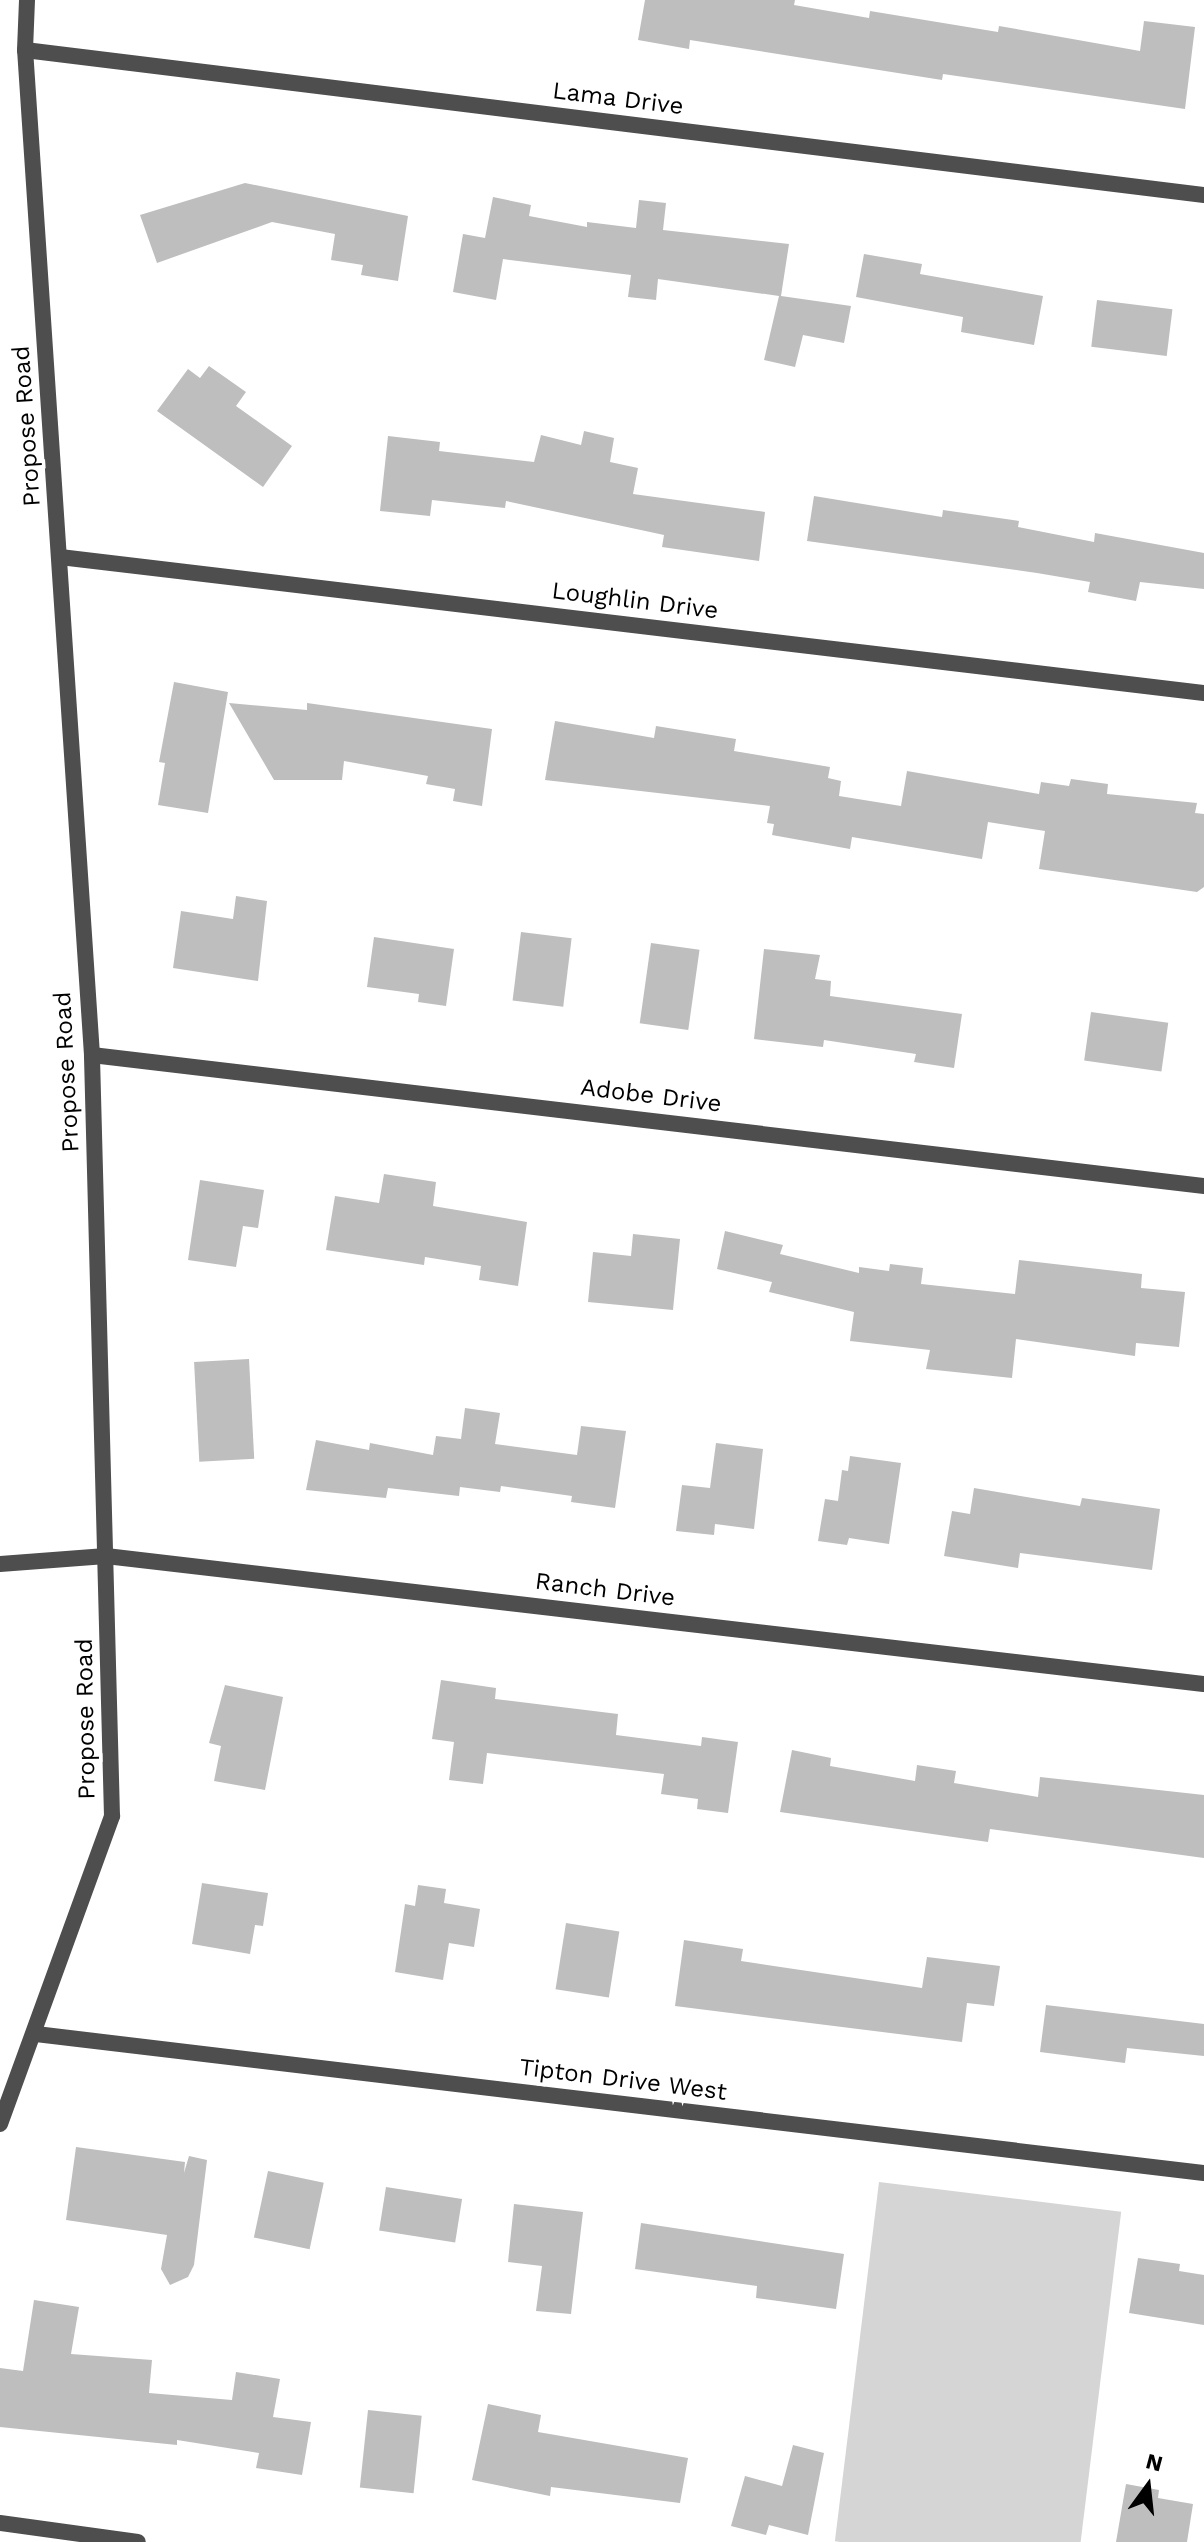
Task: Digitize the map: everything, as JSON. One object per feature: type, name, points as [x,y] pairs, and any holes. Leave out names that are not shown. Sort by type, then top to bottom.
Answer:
[{"type":"street","name":"Propose Road","points":[[0,2124],[36,2034],[112,1816],[92,1055],[25,50],[27,0]]},
{"type":"street","name":"Lama Drive","points":[[25,50],[1204,195]]},
{"type":"street","name":"Loughlin Drive","points":[[60,557],[1204,693]]},
{"type":"street","name":"Adobe Drive","points":[[92,1055],[1204,1186]]},
{"type":"street","name":"Ranch Drive","points":[[0,1564],[106,1556],[1204,1684]]},
{"type":"street","name":"Tipton Drive West","points":[[36,2034],[1204,2173]]},
{"type":"street","points":[[0,2523],[138,2542]]},
{"type":"shaded area","points":[[879,2182],[1121,2212],[1081,2542],[835,2541]]},
{"type":"building","points":[[645,0],[795,0],[794,5],[869,18],[870,11],[998,32],[999,26],[1140,51],[1144,21],[1195,27],[1185,109],[943,74],[942,80],[690,40],[689,49],[638,40]]},
{"type":"building","points":[[245,183],[408,216],[398,281],[361,275],[363,265],[331,260],[335,234],[272,222],[157,263],[140,215]]},
{"type":"building","points":[[493,197],[531,205],[529,216],[587,227],[587,222],[636,228],[639,200],[666,203],[663,230],[789,244],[781,296],[851,306],[844,343],[803,335],[795,367],[764,360],[779,296],[658,279],[656,300],[628,297],[631,275],[503,259],[496,300],[453,292],[463,234],[485,238]]},
{"type":"building","points":[[864,254],[922,264],[920,274],[1043,296],[1034,345],[961,332],[963,317],[856,297]]},
{"type":"building","points":[[1097,300],[1172,309],[1167,356],[1091,347]]},
{"type":"building","points":[[209,366],[246,392],[236,406],[292,446],[263,487],[157,411],[188,369],[200,378]]},
{"type":"building","points":[[584,431],[614,438],[610,462],[638,468],[633,494],[765,512],[759,561],[662,547],[664,535],[506,501],[505,508],[432,500],[430,516],[380,511],[388,436],[440,442],[439,451],[534,462],[541,435],[581,445]]},
{"type":"building","points":[[814,496],[942,517],[943,510],[1019,521],[1018,527],[1094,542],[1095,533],[1204,553],[1204,589],[1140,582],[1136,601],[1088,592],[1090,582],[807,541]]},
{"type":"building","points":[[174,682],[228,692],[208,813],[158,805],[165,763],[159,762]]},
{"type":"building","points":[[229,703],[307,710],[307,703],[492,729],[482,806],[453,801],[455,789],[426,784],[428,776],[344,761],[342,780],[274,780]]},
{"type":"building","points":[[555,721],[654,738],[656,726],[736,739],[734,751],[830,767],[828,778],[841,781],[839,796],[901,806],[907,771],[1039,794],[1041,782],[1069,786],[1071,779],[1108,784],[1107,794],[1197,803],[1195,813],[1204,814],[1204,887],[1197,892],[1039,869],[1045,831],[988,822],[982,859],[852,837],[850,849],[772,835],[774,824],[767,823],[770,806],[545,780]]},
{"type":"building","points":[[236,896],[267,901],[258,981],[173,968],[181,911],[233,919]]},
{"type":"building","points":[[521,932],[572,938],[563,1007],[513,1000]]},
{"type":"building","points":[[374,937],[454,949],[446,1006],[418,1002],[419,994],[367,987]]},
{"type":"building","points":[[651,943],[700,950],[688,1030],[640,1023]]},
{"type":"building","points":[[764,949],[820,955],[815,979],[831,981],[830,996],[962,1014],[954,1068],[914,1062],[916,1054],[824,1040],[823,1047],[754,1039]]},
{"type":"building","points":[[1091,1012],[1168,1023],[1161,1071],[1084,1061]]},
{"type":"building","points":[[384,1174],[436,1182],[433,1206],[527,1222],[518,1286],[479,1280],[481,1266],[425,1257],[424,1265],[326,1250],[335,1196],[379,1203]]},
{"type":"building","points":[[200,1180],[264,1190],[258,1228],[243,1226],[236,1267],[188,1260]]},
{"type":"building","points":[[725,1231],[783,1245],[780,1254],[859,1273],[859,1267],[889,1271],[890,1264],[923,1268],[921,1284],[1015,1294],[1019,1260],[1142,1274],[1141,1288],[1185,1292],[1179,1347],[1136,1343],[1135,1356],[1016,1339],[1012,1378],[926,1369],[930,1350],[850,1341],[854,1312],[769,1292],[772,1282],[717,1269]]},
{"type":"building","points":[[633,1234],[680,1239],[673,1310],[588,1302],[593,1252],[631,1256]]},
{"type":"building","points":[[249,1359],[254,1459],[199,1462],[194,1362]]},
{"type":"building","points":[[465,1408],[500,1413],[495,1444],[577,1455],[581,1426],[626,1431],[615,1508],[571,1502],[572,1496],[501,1486],[500,1492],[460,1487],[459,1496],[388,1488],[386,1498],[306,1490],[316,1440],[369,1450],[370,1443],[433,1455],[436,1436],[461,1439]]},
{"type":"building","points":[[716,1443],[763,1449],[754,1529],[715,1524],[714,1535],[676,1531],[682,1485],[710,1488]]},
{"type":"building","points":[[850,1456],[901,1463],[889,1544],[849,1538],[847,1545],[818,1541],[825,1499],[838,1501],[842,1470],[848,1471]]},
{"type":"building","points":[[974,1488],[1080,1506],[1082,1498],[1160,1509],[1152,1570],[1020,1553],[1018,1568],[944,1556],[952,1511],[970,1514]]},
{"type":"building","points":[[441,1680],[496,1688],[495,1699],[618,1714],[616,1735],[701,1746],[702,1737],[738,1742],[728,1813],[697,1809],[698,1799],[661,1794],[664,1774],[487,1753],[483,1784],[449,1780],[454,1742],[432,1739]]},
{"type":"building","points":[[225,1685],[283,1697],[265,1790],[214,1781],[221,1746],[209,1743]]},
{"type":"building","points":[[792,1750],[831,1758],[830,1766],[915,1781],[917,1765],[956,1771],[954,1783],[1038,1797],[1040,1777],[1204,1795],[1204,1858],[990,1829],[988,1842],[780,1812]]},
{"type":"building","points":[[202,1883],[268,1893],[263,1926],[255,1925],[250,1954],[192,1944]]},
{"type":"building","points":[[418,1885],[446,1889],[444,1903],[480,1909],[474,1947],[449,1943],[443,1980],[395,1972],[405,1904],[415,1906]]},
{"type":"building","points":[[566,1923],[619,1931],[609,1998],[556,1989]]},
{"type":"building","points":[[684,1940],[743,1949],[741,1961],[922,1988],[927,1957],[1000,1966],[994,2006],[967,2003],[962,2042],[675,2006]]},
{"type":"building","points":[[1046,2005],[1204,2024],[1204,2056],[1127,2048],[1125,2063],[1040,2052]]},
{"type":"building","points":[[76,2147],[185,2162],[184,2173],[189,2156],[207,2160],[194,2265],[188,2277],[170,2285],[161,2269],[167,2235],[66,2220]]},
{"type":"building","points":[[268,2171],[324,2183],[310,2249],[254,2238]]},
{"type":"building","points":[[386,2187],[462,2199],[455,2243],[379,2230]]},
{"type":"building","points":[[514,2204],[583,2212],[571,2314],[536,2311],[542,2266],[508,2262]]},
{"type":"building","points":[[641,2223],[844,2254],[836,2309],[756,2298],[757,2286],[635,2269]]},
{"type":"building","points":[[1138,2258],[1180,2264],[1179,2271],[1204,2275],[1204,2325],[1129,2313]]},
{"type":"building","points":[[34,2300],[79,2307],[71,2354],[152,2360],[149,2393],[232,2400],[236,2372],[280,2379],[273,2417],[311,2422],[302,2475],[256,2468],[259,2453],[177,2440],[177,2445],[0,2427],[0,2368],[23,2371]]},
{"type":"building","points":[[488,2404],[541,2415],[538,2432],[688,2458],[680,2503],[551,2487],[550,2496],[472,2480]]},
{"type":"building","points":[[368,2410],[422,2416],[414,2493],[360,2488]]},
{"type":"building","points":[[793,2445],[824,2453],[808,2535],[769,2525],[766,2535],[731,2526],[745,2476],[782,2486]]},
{"type":"building","points":[[1126,2484],[1159,2490],[1158,2498],[1193,2504],[1187,2542],[1116,2542]]}]
